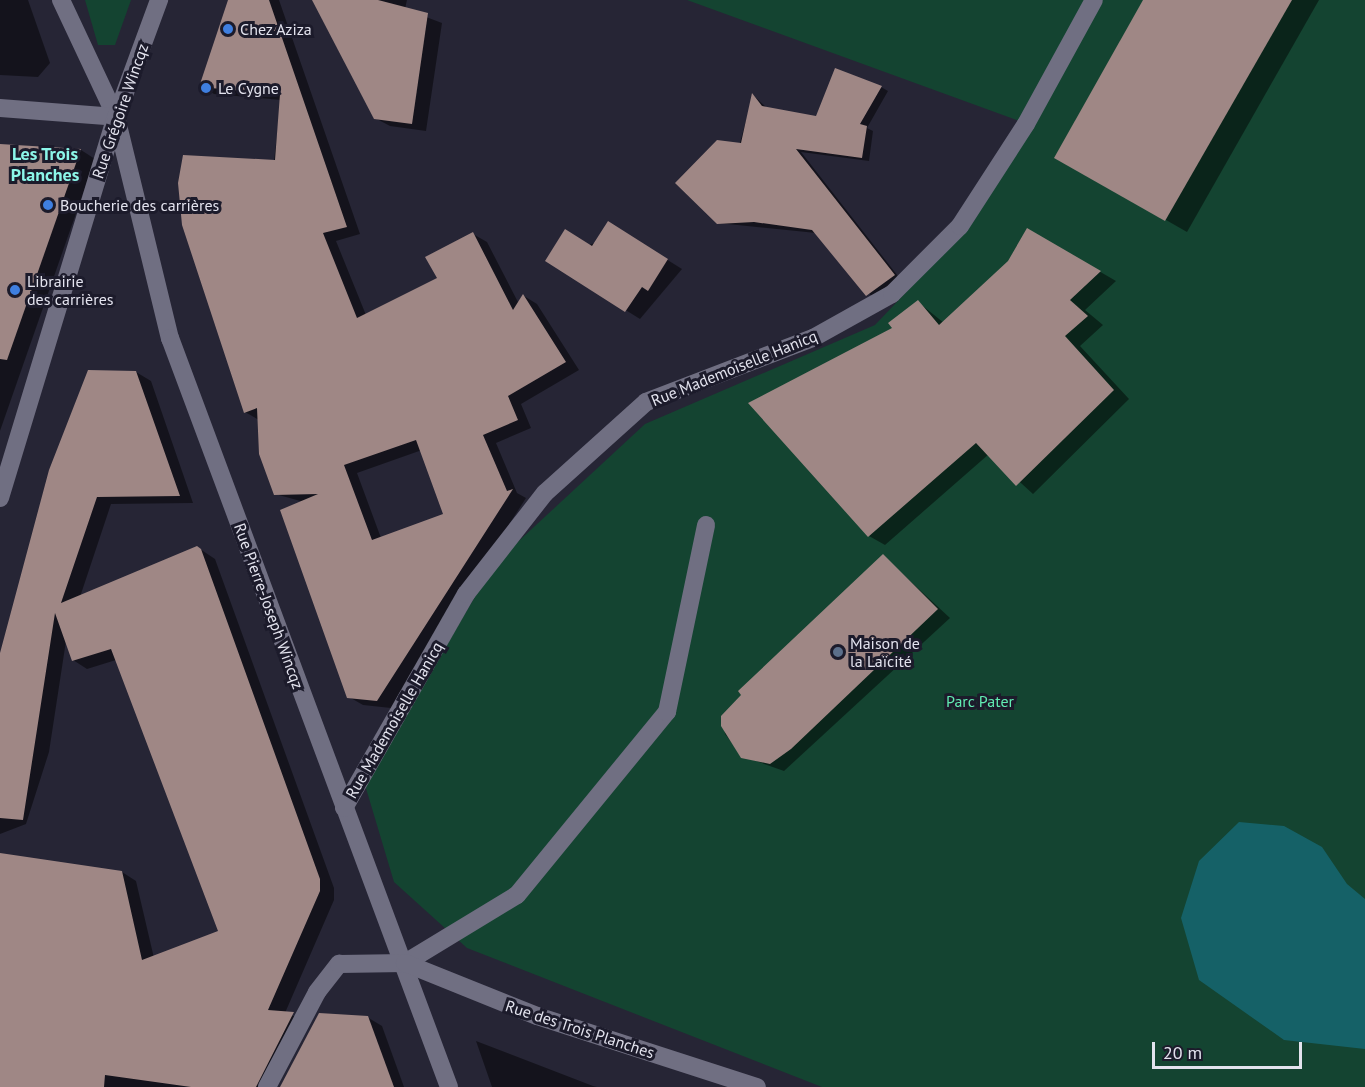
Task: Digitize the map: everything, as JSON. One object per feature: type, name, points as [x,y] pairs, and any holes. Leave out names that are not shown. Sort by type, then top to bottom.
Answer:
[{"type":"street","name":"Rue Pierre-Joseph Wincqz","points":[[61,0],[116,117],[170,338],[344,808],[405,963],[449,1087]]},
{"type":"street","name":"Rue Grégoire Wincqz","points":[[0,498],[116,117],[159,0]]},
{"type":"street","name":"Rue Mademoiselle Hanicq","points":[[344,808],[466,594],[545,493],[646,402],[813,338],[892,294],[960,226],[1026,124],[1094,0]]},
{"type":"street","points":[[0,108],[116,117]]},
{"type":"street","points":[[267,1087],[317,992],[339,964],[405,963],[517,895],[667,712],[706,525]]},
{"type":"street","name":"Rue des Trois Planches","points":[[405,963],[537,1016],[758,1087]]},
{"type":"green space","points":[[85,0],[131,0],[115,45],[98,45]]},
{"type":"green space","name":"Parc Pater","points":[[687,0],[1365,0],[1365,1087],[822,1087],[467,948],[394,882],[365,785],[494,564],[645,424],[875,325],[974,221],[1025,123]]},
{"type":"shaded area","points":[[1239,822],[1284,826],[1322,847],[1347,884],[1365,899],[1365,1049],[1284,1040],[1199,980],[1181,918],[1199,861]]},
{"type":"building","points":[[228,0],[269,0],[347,227],[323,233],[357,318],[437,278],[425,257],[473,232],[513,310],[523,294],[566,362],[508,396],[518,420],[483,435],[507,491],[513,489],[377,701],[347,698],[280,510],[318,494],[274,495],[259,454],[257,408],[244,413],[182,225],[178,183],[183,155],[275,160],[280,94],[199,87]],"holes":[[[416,440],[443,514],[372,540],[344,465]]]},
{"type":"building","points":[[312,0],[378,0],[428,13],[412,124],[374,119]]},
{"type":"building","points":[[1143,0],[1292,0],[1165,221],[1054,158]]},
{"type":"building","points":[[835,68],[882,86],[860,124],[867,126],[862,158],[796,149],[895,275],[866,296],[812,230],[754,222],[717,224],[675,183],[717,140],[741,143],[752,93],[762,106],[816,116]]},
{"type":"building","points":[[0,144],[81,149],[7,360],[0,359]]},
{"type":"building","points":[[608,221],[668,259],[648,291],[642,287],[625,312],[545,261],[565,229],[592,246]]},
{"type":"building","points":[[1027,228],[1101,271],[1070,300],[1088,316],[1065,336],[1114,390],[1016,486],[976,443],[868,537],[748,403],[892,328],[888,323],[918,300],[939,325],[1008,261]]},
{"type":"building","points":[[88,370],[136,371],[180,496],[97,497],[61,603],[197,546],[201,549],[320,879],[320,891],[268,1010],[294,1012],[256,1087],[191,1087],[105,1075],[104,1087],[0,1087],[0,853],[122,871],[142,960],[218,931],[111,649],[72,661],[55,613],[23,820],[0,818],[0,653],[49,470]]},
{"type":"building","name":"Maison de la Laïcité","points":[[883,554],[938,609],[791,749],[770,764],[741,758],[721,726],[721,716],[741,695],[738,691]]},
{"type":"building","points":[[319,1013],[368,1016],[394,1087],[280,1087]]},
{"type":"place","name":"Chez Aziza","points":[[228,29]]},
{"type":"place","name":"Le Cygne","points":[[206,88]]},
{"type":"place","name":"Boucherie des carrières","points":[[48,205]]},
{"type":"place","name":"Librairie des carrières","points":[[15,290]]},
{"type":"place","name":"Maison de la Laïcité","points":[[838,652]]},
{"type":"district","name":"Les Trois Planches","points":[[45,165]]}]
